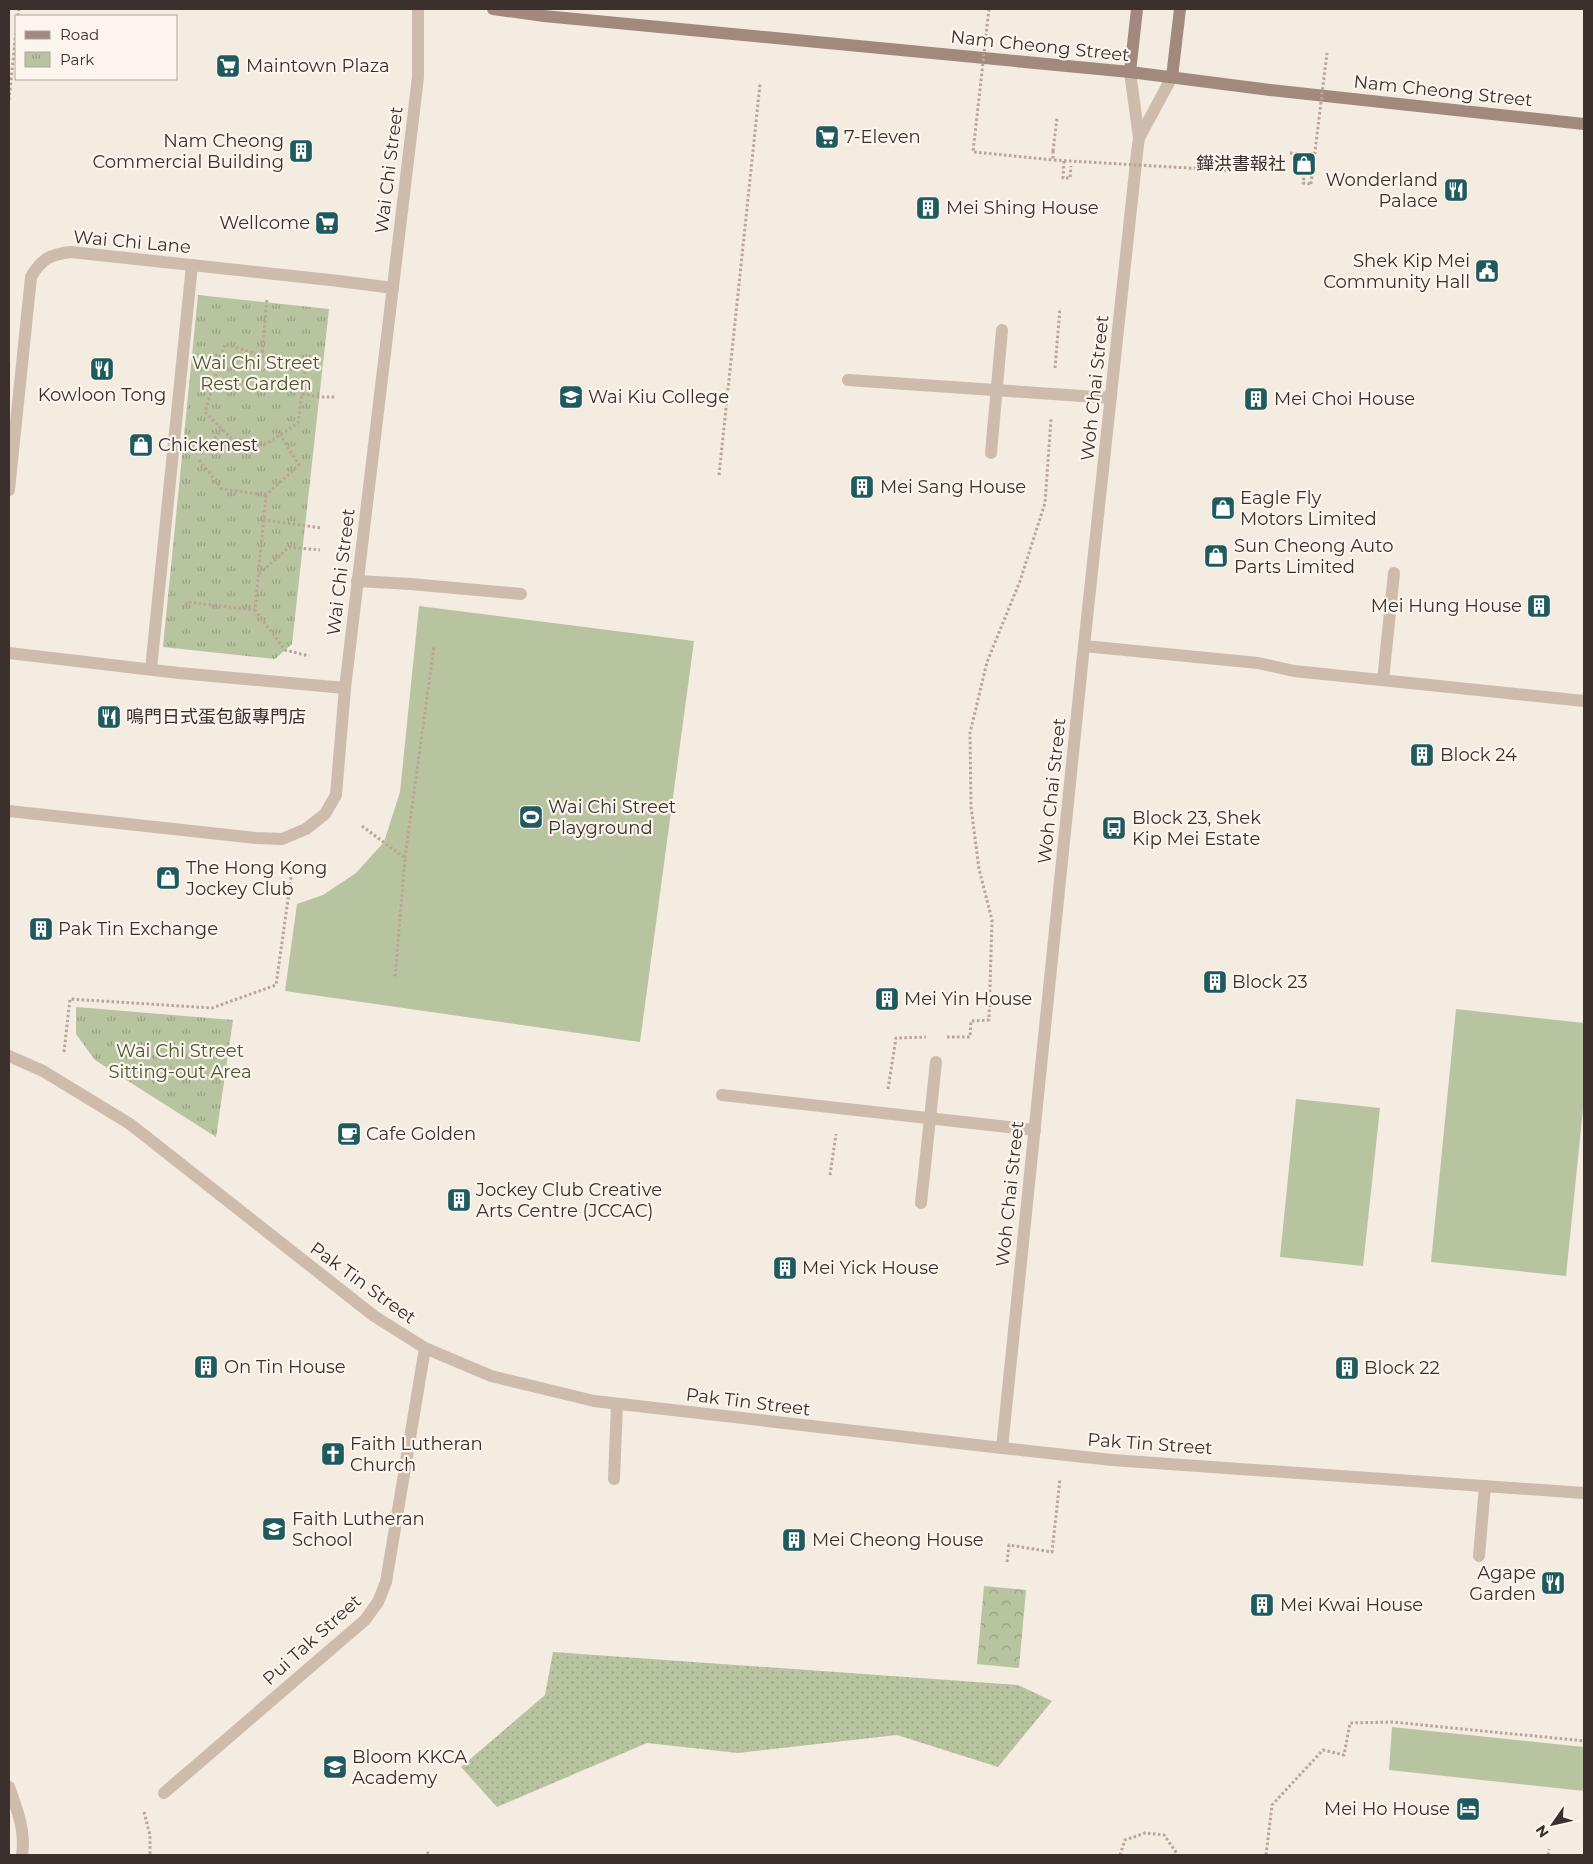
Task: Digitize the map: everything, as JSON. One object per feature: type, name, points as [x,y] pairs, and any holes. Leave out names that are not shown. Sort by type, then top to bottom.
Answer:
[{"type":"main road","name":"Nam Cheong Street","points":[[493,9],[544,16],[1130,72],[1270,90],[1584,124]]},
{"type":"main road","name":"Woh Chai Street","points":[[1130,72],[1137,9]]},
{"type":"main road","name":"Woh Chai Street","points":[[1172,77],[1180,9]]},
{"type":"street","name":"Wai Chi Street","points":[[9,811],[256,838],[282,839],[306,829],[325,814],[336,795],[357,581],[418,77],[418,9]]},
{"type":"street","name":"Woh Chai Street","points":[[1002,1448],[1084,646],[1139,138],[1130,72]]},
{"type":"street","name":"Woh Chai Street","points":[[1139,138],[1172,77]]},
{"type":"street","name":"Wai Chi Lane","points":[[9,490],[30,285],[37,266],[56,254],[71,252],[393,288]]},
{"type":"street","points":[[151,669],[192,265]]},
{"type":"street","points":[[991,453],[1002,330]]},
{"type":"street","points":[[848,380],[1111,398]]},
{"type":"street","points":[[1383,680],[1394,573]]},
{"type":"street","points":[[357,581],[521,594]]},
{"type":"street","points":[[1084,646],[1258,662],[1294,671],[1584,701]]},
{"type":"street","points":[[9,653],[345,688]]},
{"type":"street","name":"Pak Tin Street","points":[[9,1056],[43,1071],[130,1124],[374,1316],[425,1348],[491,1376],[594,1401],[616,1404],[1112,1460],[1584,1493]]},
{"type":"street","points":[[921,1203],[936,1062]]},
{"type":"street","points":[[722,1095],[1035,1130]]},
{"type":"street","name":"Pui Tak Street","points":[[164,1793],[364,1620],[378,1602],[386,1582],[425,1348]]},
{"type":"street","points":[[614,1479],[616,1404]]},
{"type":"street","points":[[1479,1556],[1485,1486]]},
{"type":"street","points":[[9,1787],[16,1806],[24,1841],[22,1855]]},
{"type":"path","points":[[989,9],[973,152],[1053,160],[1240,171]]},
{"type":"path","points":[[9,100],[15,42]]},
{"type":"path","points":[[1290,153],[1307,155],[1303,183],[1311,184],[1327,53]]},
{"type":"path","points":[[719,475],[760,84]]},
{"type":"path","points":[[1053,160],[1057,118]]},
{"type":"path","points":[[1064,160],[1062,178],[1070,178],[1071,166]]},
{"type":"path","points":[[262,356],[266,303]]},
{"type":"path","points":[[942,1037],[970,1036],[971,1021],[988,1020],[992,920],[979,869],[971,807],[970,734],[987,662],[1020,581],[1045,503],[1060,308]]},
{"type":"path","points":[[225,344],[262,356],[306,362],[298,423],[266,444],[232,439],[205,412],[225,344]]},
{"type":"path","points":[[302,394],[335,397]]},
{"type":"path","points":[[222,430],[197,458],[222,489],[266,495]]},
{"type":"path","points":[[280,435],[299,465],[266,495],[255,610],[285,650],[308,656]]},
{"type":"path","points":[[264,520],[322,528]]},
{"type":"path","points":[[258,575],[289,546],[320,550]]},
{"type":"path","points":[[186,611],[187,602],[255,610]]},
{"type":"path","points":[[394,977],[405,858],[434,646]]},
{"type":"path","points":[[362,826],[405,858]]},
{"type":"path","points":[[64,1052],[70,999],[212,1008],[276,985],[292,871]]},
{"type":"path","points":[[887,1095],[896,1038],[933,1037]]},
{"type":"path","points":[[830,1176],[840,1108]]},
{"type":"path","points":[[1007,1562],[1009,1545],[1052,1552],[1061,1476]]},
{"type":"path","points":[[1266,1855],[1272,1805],[1323,1750],[1344,1756],[1350,1723],[1393,1722],[1584,1741]]},
{"type":"path","points":[[142,1803],[150,1835],[150,1855]]},
{"type":"path","points":[[1120,1855],[1125,1840],[1145,1833],[1164,1835],[1178,1855]]},
{"type":"path","points":[[1548,1855],[1549,1849]]},
{"type":"green space","name":"Wai Chi Street Rest Garden","points":[[198,295],[329,309],[292,644],[275,659],[163,647]]},
{"type":"green space","name":"Wai Chi Street Playground","points":[[419,606],[694,641],[640,1042],[285,991],[297,904],[323,895],[356,873],[384,842],[400,792]]},
{"type":"green space","name":"Wai Chi Street Sitting-out Area","points":[[76,1007],[233,1020],[216,1137],[95,1060],[76,1034]]},
{"type":"green space","points":[[1456,1009],[1584,1023],[1584,1099],[1566,1276],[1431,1262]]},
{"type":"green space","points":[[1296,1099],[1380,1108],[1363,1266],[1280,1257]]},
{"type":"green space","points":[[984,1586],[1026,1590],[1019,1668],[977,1664]]},
{"type":"green space","points":[[553,1652],[1018,1685],[1052,1701],[998,1767],[897,1735],[738,1753],[647,1743],[497,1807],[461,1767],[545,1695]]},
{"type":"green space","points":[[1392,1727],[1584,1747],[1584,1791],[1389,1770]]},
{"type":"place","name":"Maintown Plaza","points":[[228,66]]},
{"type":"place","name":"7-Eleven","points":[[827,137]]},
{"type":"place","name":"Nam Cheong Commercial Building","points":[[301,151]]},
{"type":"place","name":"鏵洪書報社","points":[[1304,164]]},
{"type":"place","name":"Wonderland Palace","points":[[1456,190]]},
{"type":"place","name":"Mei Shing House","points":[[928,208]]},
{"type":"place","name":"Wellcome","points":[[327,223]]},
{"type":"place","name":"Shek Kip Mei Community Hall","points":[[1487,271]]},
{"type":"place","name":"Kowloon Tong","points":[[102,369]]},
{"type":"place","name":"Wai Kiu College","points":[[571,397]]},
{"type":"place","name":"Mei Choi House","points":[[1256,399]]},
{"type":"place","name":"Chickenest","points":[[141,445]]},
{"type":"place","name":"Mei Sang House","points":[[862,487]]},
{"type":"place","name":"Eagle Fly Motors Limited","points":[[1223,508]]},
{"type":"place","name":"Sun Cheong Auto Parts Limited","points":[[1216,556]]},
{"type":"place","name":"Mei Hung House","points":[[1539,606]]},
{"type":"place","name":"鳴門日式蛋包飯專門店","points":[[109,717]]},
{"type":"place","name":"Block 24","points":[[1422,755]]},
{"type":"place","name":"Wai Chi Street Playground","points":[[531,817]]},
{"type":"place","name":"Block 23, Shek Kip Mei Estate","points":[[1114,828]]},
{"type":"place","name":"The Hong Kong Jockey Club","points":[[168,878]]},
{"type":"place","name":"Pak Tin Exchange","points":[[41,929]]},
{"type":"place","name":"Block 23","points":[[1215,982]]},
{"type":"place","name":"Mei Yin House","points":[[887,999]]},
{"type":"place","name":"Cafe Golden","points":[[349,1134]]},
{"type":"place","name":"Jockey Club Creative Arts Centre (JCCAC)","points":[[459,1200]]},
{"type":"place","name":"Mei Yick House","points":[[785,1268]]},
{"type":"place","name":"On Tin House","points":[[206,1367]]},
{"type":"place","name":"Block 22","points":[[1347,1368]]},
{"type":"place","name":"Faith Lutheran Church","points":[[333,1454]]},
{"type":"place","name":"Faith Lutheran School","points":[[274,1529]]},
{"type":"place","name":"Mei Cheong House","points":[[794,1540]]},
{"type":"place","name":"Agape Garden","points":[[1553,1583]]},
{"type":"place","name":"Mei Kwai House","points":[[1262,1605]]},
{"type":"place","name":"Bloom KKCA Academy","points":[[335,1767]]},
{"type":"place","name":"Mei Ho House","points":[[1468,1809]]}]
